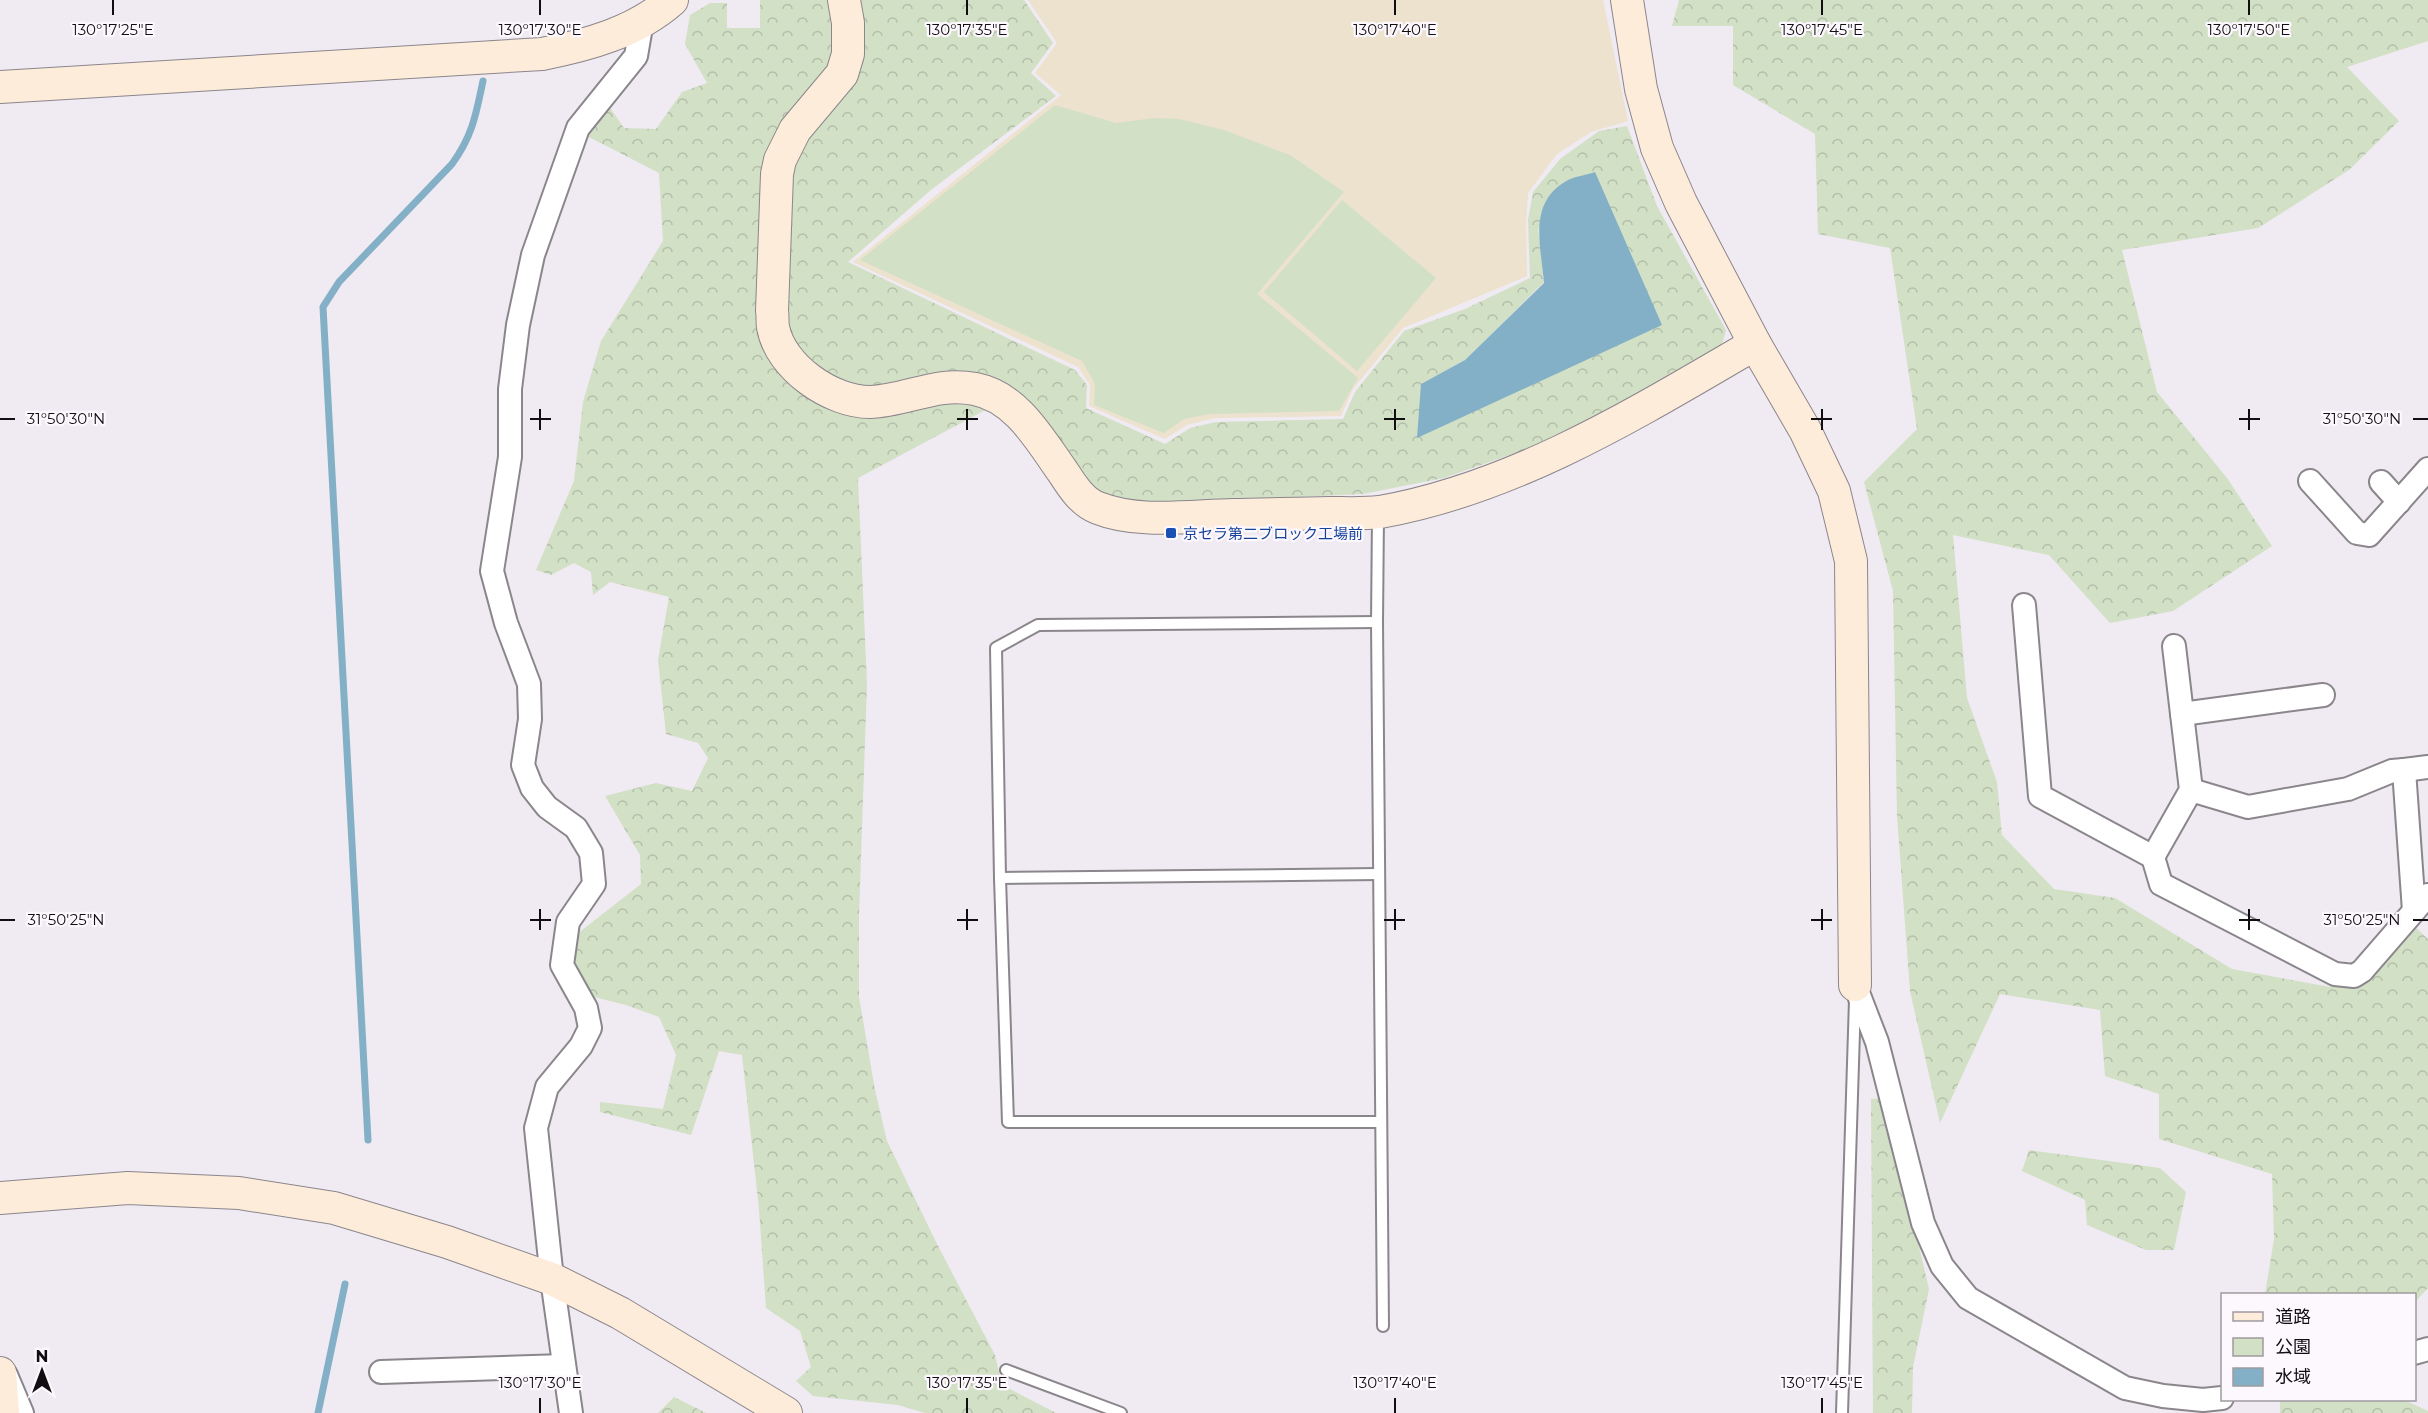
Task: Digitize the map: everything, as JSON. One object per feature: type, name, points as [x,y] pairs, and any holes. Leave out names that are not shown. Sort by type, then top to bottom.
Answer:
[{"type":"street","points":[[0,87],[542,54],[582,46],[612,36],[642,21],[672,0]]},
{"type":"street","points":[[844,0],[848,22],[848,54],[842,74],[787,142],[777,174],[773,330],[794,366],[812,382],[853,401],[873,402],[946,387],[964,387],[990,392],[1022,416],[1076,492],[1094,507],[1118,514],[1157,516],[1378,512],[1486,482],[1551,455],[1643,409],[1755,344]]},
{"type":"street","points":[[1627,0],[1641,89],[1657,148],[1681,204],[1755,344],[1805,430],[1834,491],[1851,561],[1855,985],[1877,1042],[1923,1223],[1942,1266],[1968,1298],[2125,1388],[2163,1396],[2203,1400],[2221,1398]]},
{"type":"street","points":[[572,1413],[552,1278],[536,1128],[547,1087],[581,1046],[590,1028],[586,1008],[562,965],[568,922],[594,884],[591,853],[576,828],[547,807],[532,788],[523,765],[530,719],[529,684],[506,623],[492,571],[510,457],[510,389],[517,336],[533,255],[578,128],[636,56],[642,21]]},
{"type":"street","points":[[2310,481],[2357,532],[2369,535],[2428,469]]},
{"type":"street","points":[[2381,482],[2399,501]]},
{"type":"street","points":[[2024,605],[2040,796],[2153,856]]},
{"type":"street","points":[[2174,646],[2191,790],[2153,856],[2161,884],[2335,974],[2354,976],[2362,971],[2421,903],[2404,770]]},
{"type":"street","points":[[2182,714],[2323,695]]},
{"type":"street","points":[[2191,790],[2248,807],[2348,789],[2392,771],[2428,767]]},
{"type":"street","points":[[0,1198],[128,1188],[239,1193],[334,1208],[447,1242],[552,1278],[620,1314],[786,1413]]},
{"type":"street","points":[[0,1360],[22,1413]]},
{"type":"street","points":[[381,1372],[564,1366]]},
{"type":"street","points":[[0,1373],[3,1413]]},
{"type":"lane","points":[[1378,512],[1383,1326]]},
{"type":"lane","points":[[1377,622],[1038,625],[996,648],[1000,878],[1008,1122],[1381,1122]]},
{"type":"lane","points":[[1000,878],[1379,874]]},
{"type":"lane","points":[[1842,1413],[1855,985]]},
{"type":"lane","points":[[1006,1370],[1121,1413]]},
{"type":"shaded area","points":[[1028,0],[1603,0],[1628,121],[1591,132],[1557,154],[1528,193],[1527,276],[1403,328],[1353,389],[1341,416],[1215,418],[1187,425],[1165,439],[1089,406],[1090,385],[1078,367],[853,262],[1061,95],[1035,73],[1057,43]]},
{"type":"green space","points":[[760,0],[1024,0],[1053,43],[1031,73],[1056,96],[932,189],[848,262],[1075,370],[1087,385],[1086,408],[1165,444],[1190,428],[1216,422],[1343,419],[1355,392],[1404,331],[1465,309],[1530,278],[1528,220],[1533,192],[1560,159],[1599,131],[1627,126],[1657,206],[1726,330],[1721,348],[1593,419],[1527,449],[1444,478],[1363,494],[1166,503],[1110,497],[1099,491],[1075,468],[1027,398],[991,407],[858,478],[867,684],[859,915],[859,997],[875,1090],[887,1141],[995,1355],[1002,1385],[1056,1413],[925,1413],[898,1405],[813,1396],[796,1381],[811,1367],[800,1331],[766,1308],[759,1209],[742,1055],[719,1051],[691,1135],[600,1112],[600,1102],[663,1109],[676,1055],[659,1017],[594,997],[572,964],[577,934],[641,884],[640,855],[605,796],[656,783],[692,791],[708,758],[698,743],[666,734],[658,660],[669,597],[610,582],[593,595],[591,572],[574,563],[551,575],[536,570],[574,481],[583,402],[601,341],[663,241],[659,173],[587,136],[593,118],[608,105],[624,128],[656,129],[682,92],[707,83],[685,44],[690,15],[710,3],[727,3],[727,28],[760,28]],"holes":[[[1538,227],[1662,325],[1421,384],[1465,360],[1544,282]]]},
{"type":"green space","points":[[1679,0],[2428,0],[2428,41],[2347,67],[2399,121],[2349,170],[2258,228],[2122,250],[2157,392],[2227,478],[2272,546],[2173,611],[2110,623],[2049,555],[1953,535],[1967,698],[1997,782],[2002,835],[2054,889],[2115,898],[2232,969],[2330,987],[2410,922],[2428,939],[2428,1288],[2416,1301],[2416,1293],[2265,1293],[2274,1239],[2272,1174],[2159,1139],[2159,1094],[2105,1076],[2100,1010],[2000,994],[1940,1123],[1910,991],[1897,816],[1893,591],[1864,482],[1917,429],[1890,248],[1818,234],[1815,134],[1733,85],[1733,26],[1672,26]]},
{"type":"green space","points":[[1055,105],[1116,123],[1154,118],[1179,119],[1224,130],[1290,155],[1344,192],[1257,294],[1358,378],[1339,411],[1210,414],[1184,419],[1164,433],[1094,405],[1095,384],[1082,361],[860,260]]},
{"type":"green space","points":[[1342,200],[1436,278],[1357,371],[1264,292]]},
{"type":"green space","points":[[1884,1098],[1929,1289],[1913,1367],[1912,1413],[1873,1413],[1871,1099]]},
{"type":"green space","points":[[2029,1150],[2160,1168],[2186,1192],[2174,1250],[2146,1250],[2087,1225],[2085,1200],[2022,1171]]},
{"type":"green space","points":[[674,1397],[706,1413],[658,1413]]},
{"type":"green space","points":[[2280,1401],[2406,1401],[2428,1411],[2428,1413],[2280,1413]]},
{"type":"water","points":[[1595,172],[1662,325],[1417,438],[1421,384],[1465,360],[1544,283],[1539,240],[1542,213],[1547,200],[1555,189],[1568,180]]},
{"type":"waterway","points":[[368,1140],[323,307],[339,282],[452,164],[469,134],[483,81]]},
{"type":"waterway","points":[[318,1413],[345,1284]]},
{"type":"place","name":"京セラ第二ブロック工場前","points":[[1171,533]]}]
